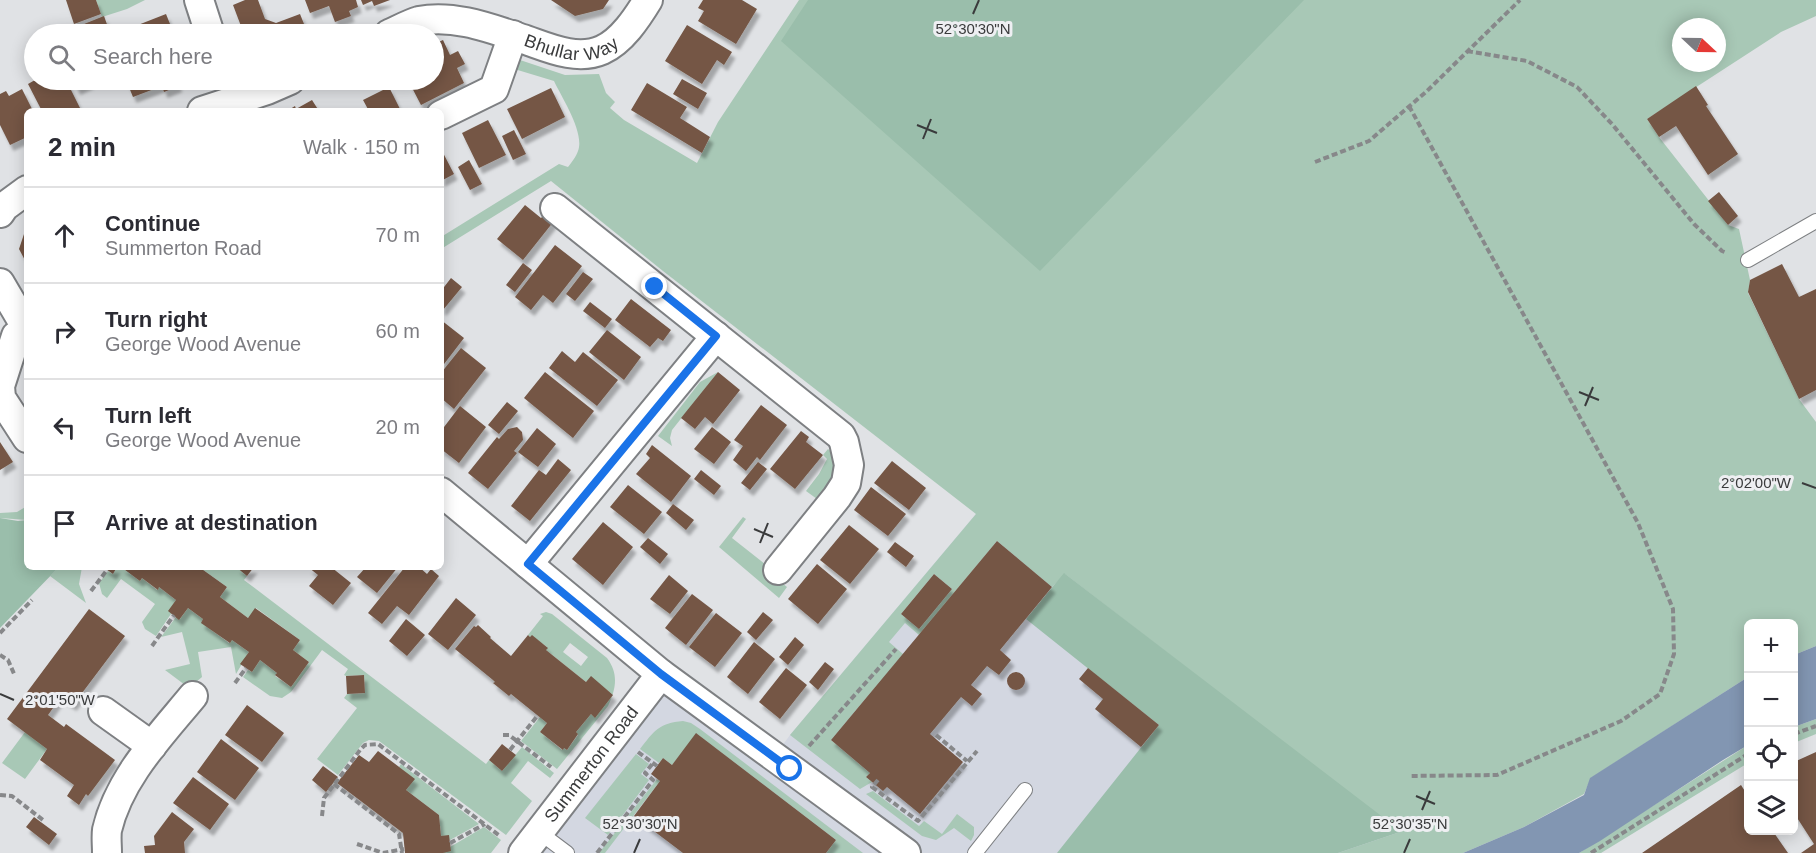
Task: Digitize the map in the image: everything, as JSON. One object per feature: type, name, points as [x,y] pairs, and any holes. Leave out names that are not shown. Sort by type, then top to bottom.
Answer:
[{"type":"street","points":[[199,0],[207,24]]},
{"type":"street","name":"Bhullar Way","points":[[412,24],[447,19],[474,23],[565,53],[584,53],[602,50],[624,34],[648,0]]},
{"type":"street","name":"Bhullar Way","points":[[444,114],[494,89],[513,35]]},
{"type":"street","points":[[208,108],[231,97],[267,90]]},
{"type":"street","points":[[1,209],[24,192]]},
{"type":"street","points":[[555,208],[841,436],[849,465],[846,483],[778,570]]},
{"type":"street","points":[[0,283],[17,335],[0,386],[1,398],[24,433]]},
{"type":"street","points":[[528,564],[716,336]]},
{"type":"street","points":[[444,494],[661,674],[906,853]]},
{"type":"street","name":"Summerton Road","points":[[531,842],[661,674]]},
{"type":"street","points":[[107,853],[106,832],[116,802],[152,746],[193,696]]},
{"type":"street","points":[[103,711],[152,746]]},
{"type":"lane","points":[[1748,260],[1816,221]]},
{"type":"lane","points":[[975,853],[1025,790]]},
{"type":"lane","points":[[531,842],[567,853]]},
{"type":"path","points":[[1315,162],[1369,141],[1520,0]]},
{"type":"path","points":[[1467,51],[1527,61],[1577,87],[1612,124],[1694,224],[1722,251],[1748,260]]},
{"type":"path","points":[[1409,106],[1638,523],[1673,609],[1674,654],[1660,694],[1621,721],[1497,775],[1409,776]]},
{"type":"path","points":[[91,591],[106,570]]},
{"type":"path","points":[[0,633],[32,600]]},
{"type":"path","points":[[152,646],[174,615]]},
{"type":"path","points":[[790,769],[896,648]]},
{"type":"path","points":[[0,655],[8,660],[15,676]]},
{"type":"path","points":[[235,684],[246,668]]},
{"type":"path","points":[[510,750],[538,715]]},
{"type":"path","points":[[1798,733],[1816,726]]},
{"type":"path","points":[[503,735],[509,735],[555,771]]},
{"type":"path","points":[[936,735],[968,762]]},
{"type":"path","points":[[322,816],[324,798],[364,745],[378,744],[492,830]]},
{"type":"path","points":[[597,853],[653,780],[645,773],[655,764],[635,749]]},
{"type":"path","points":[[878,780],[872,787],[918,821],[977,750]]},
{"type":"path","points":[[1591,853],[1744,757]]},
{"type":"path","points":[[396,765],[400,760]]},
{"type":"path","points":[[334,784],[399,834],[403,851],[382,853],[357,844]]},
{"type":"path","points":[[0,795],[12,796],[43,820]]},
{"type":"path","points":[[450,843],[484,824]]},
{"type":"shaded area","points":[[980,509],[1384,818],[1425,853],[523,853],[661,674],[774,757]]},
{"type":"green space","points":[[96,0],[145,0],[102,17]]},
{"type":"green space","points":[[799,0],[1816,0],[1816,16],[1781,32],[1726,68],[1726,18],[1672,18],[1672,72],[1719,72],[1647,119],[1728,225],[1739,229],[1750,280],[1748,293],[1799,399],[1816,422],[1816,646],[1798,653],[1798,619],[1744,619],[1744,680],[1591,778],[1584,794],[1524,827],[1463,853],[1338,853],[1400,832],[1065,574],[1052,587],[997,541],[919,635],[905,623],[889,642],[903,654],[831,740],[870,773],[866,777],[872,782],[860,789],[790,735],[976,514],[551,181],[444,247],[444,235],[559,164],[568,167],[578,151],[576,125],[554,81],[511,68],[514,58],[565,75],[599,74],[606,93],[615,102],[610,108],[624,120],[697,163],[718,122]],"holes":[[[934,574],[952,589],[919,629],[901,614]]]},
{"type":"green space","points":[[808,0],[1304,0],[1040,271],[781,41]]},
{"type":"green space","points":[[718,372],[672,430],[670,438],[672,446],[658,436],[700,382]]},
{"type":"green space","points":[[828,449],[842,464],[821,497],[817,499],[806,491],[827,459],[823,455]]},
{"type":"green space","points":[[24,508],[24,520],[0,518],[0,513],[17,512]]},
{"type":"green space","points":[[743,517],[746,519],[732,538],[765,564],[763,568],[787,587],[779,598],[719,547]]},
{"type":"green space","points":[[0,518],[24,520],[24,570],[56,570],[0,628]]},
{"type":"green space","points":[[56,570],[81,570],[79,584],[86,603],[50,576]]},
{"type":"green space","points":[[115,570],[125,570],[140,581],[142,578],[157,590],[159,587],[176,600],[171,614],[156,636],[145,629],[142,622],[155,604],[121,579],[107,598],[102,594],[99,583],[108,571],[113,574]]},
{"type":"green space","points":[[203,570],[240,570],[247,576],[244,580],[486,764],[489,760],[502,771],[522,747],[554,773],[550,778],[528,761],[511,783],[532,801],[506,835],[379,741],[369,740],[363,743],[338,775],[317,759],[357,708],[344,698],[347,694],[365,693],[364,675],[344,675],[348,669],[322,650],[291,692],[282,698],[270,696],[243,677],[248,670],[252,672],[260,660],[277,673],[275,676],[291,687],[309,662],[293,650],[300,640],[256,608],[248,618],[220,597],[227,587]]},
{"type":"green space","points":[[1064,573],[1400,832],[1338,853],[1057,853],[1159,725],[1026,619]]},
{"type":"green space","points":[[188,608],[203,619],[202,623],[229,643],[232,640],[249,652],[236,674],[231,647],[198,652],[202,677],[189,688],[165,670],[190,664],[182,632],[161,637],[176,617],[180,619]]},
{"type":"green space","points":[[546,612],[552,614],[607,658],[615,676],[613,695],[591,677],[586,682],[546,650],[547,647],[528,635],[543,616],[540,614]],"holes":[[[570,643],[588,657],[581,666],[563,652]]]},
{"type":"green space","points":[[612,696],[608,706],[557,769],[521,741],[540,717],[547,723],[540,732],[562,750],[564,748],[567,750],[578,735],[576,732],[591,714],[595,717]]},
{"type":"green space","points":[[1816,719],[1816,734],[1798,741],[1798,726]]},
{"type":"green space","points":[[683,721],[700,729],[863,853],[826,853],[836,840],[697,734],[672,765],[663,758],[659,763],[640,749],[658,729]]},
{"type":"green space","points":[[25,732],[47,749],[25,779],[2,763]]},
{"type":"green space","points":[[1744,748],[1744,765],[1601,853],[1579,853]]},
{"type":"green space","points":[[636,754],[649,764],[641,774],[649,780],[608,835],[585,818]]},
{"type":"green space","points":[[401,764],[479,824],[450,840],[441,836],[439,815],[406,790],[414,779],[399,767]]},
{"type":"green space","points":[[657,779],[660,781],[605,853],[599,853]]},
{"type":"green space","points":[[873,791],[919,826],[924,821],[942,834],[957,814],[974,827],[974,835],[971,841],[954,828],[936,840],[922,836],[866,794]]},
{"type":"green space","points":[[484,827],[501,840],[491,853],[443,853],[450,847]]},
{"type":"water","points":[[1816,646],[1816,719],[1798,726],[1798,673],[1798,653]]},
{"type":"water","points":[[1744,680],[1744,747],[1600,841],[1579,853],[1463,853],[1524,827],[1584,795],[1590,778]]},
{"type":"building","points":[[66,0],[96,0],[101,14],[74,24]]},
{"type":"building","points":[[245,0],[258,0],[265,19],[276,23],[300,14],[304,24],[240,24],[233,5]]},
{"type":"building","points":[[305,0],[356,0],[358,7],[349,11],[351,16],[335,22],[329,6],[310,13]]},
{"type":"building","points":[[361,0],[390,0],[374,6],[372,1],[363,5]]},
{"type":"building","points":[[551,0],[609,0],[603,9],[575,16]]},
{"type":"building","points":[[703,0],[742,0],[757,9],[736,44],[698,21],[704,11],[698,8]]},
{"type":"building","points":[[166,14],[170,24],[140,24]]},
{"type":"building","points":[[104,16],[107,24],[84,24]]},
{"type":"building","points":[[687,25],[732,52],[724,65],[717,60],[702,84],[665,61]]},
{"type":"building","points":[[444,42],[450,55],[458,51],[465,64],[457,68],[464,83],[421,105],[413,90],[444,90]]},
{"type":"building","points":[[682,79],[707,93],[698,109],[673,94]]},
{"type":"building","points":[[647,83],[687,107],[680,118],[710,137],[702,153],[631,110]]},
{"type":"building","points":[[1696,86],[1708,105],[1706,106],[1738,154],[1708,175],[1676,126],[1659,137],[1647,119]]},
{"type":"building","points":[[551,88],[565,117],[522,139],[507,109]]},
{"type":"building","points":[[22,89],[32,108],[24,108],[24,138],[10,145],[0,125],[0,94],[6,91],[9,96]]},
{"type":"building","points":[[31,90],[71,90],[80,108],[40,108]]},
{"type":"building","points":[[130,90],[151,90],[133,97]]},
{"type":"building","points":[[383,90],[390,90],[400,108],[367,108],[363,100]]},
{"type":"building","points":[[312,100],[317,108],[298,108]]},
{"type":"building","points":[[488,120],[506,155],[479,168],[462,133]]},
{"type":"building","points":[[514,130],[526,154],[513,160],[502,136]]},
{"type":"building","points":[[444,155],[454,174],[444,179]]},
{"type":"building","points":[[469,160],[482,184],[470,190],[458,167]]},
{"type":"building","points":[[1719,192],[1738,216],[1728,225],[1708,201]]},
{"type":"building","points":[[525,205],[541,218],[545,214],[554,221],[523,260],[497,239]]},
{"type":"building","points":[[24,234],[24,258],[19,249]]},
{"type":"building","points":[[555,245],[582,266],[553,303],[543,295],[531,310],[515,297]]},
{"type":"building","points":[[523,263],[532,270],[515,292],[506,285]]},
{"type":"building","points":[[1782,264],[1799,297],[1816,289],[1816,390],[1799,399],[1748,292],[1750,280]]},
{"type":"building","points":[[583,272],[593,279],[575,301],[566,294]]},
{"type":"building","points":[[451,278],[462,287],[444,309],[444,287]]},
{"type":"building","points":[[631,299],[671,330],[663,341],[658,338],[650,347],[615,320]]},
{"type":"building","points":[[590,302],[612,319],[605,328],[583,311]]},
{"type":"building","points":[[444,322],[464,338],[444,364]]},
{"type":"building","points":[[607,330],[641,357],[624,380],[589,352]]},
{"type":"building","points":[[461,348],[486,368],[454,409],[444,401],[444,369]]},
{"type":"building","points":[[562,351],[575,362],[583,352],[618,380],[597,406],[549,368]]},
{"type":"building","points":[[545,372],[594,411],[573,438],[524,398]]},
{"type":"building","points":[[718,372],[740,390],[713,424],[705,417],[695,429],[681,418]]},
{"type":"building","points":[[507,402],[518,411],[499,434],[488,425]]},
{"type":"building","points":[[761,405],[787,425],[760,460],[757,457],[746,471],[733,460],[743,446],[734,440]]},
{"type":"building","points":[[460,406],[486,427],[459,463],[444,451],[444,427]]},
{"type":"building","points":[[517,427],[522,432],[523,440],[514,451],[517,453],[488,489],[468,473],[497,437],[499,439],[508,429]]},
{"type":"building","points":[[712,427],[731,442],[714,464],[694,449]]},
{"type":"building","points":[[537,428],[556,444],[538,467],[518,452]]},
{"type":"building","points":[[801,431],[809,437],[806,442],[823,455],[795,489],[770,469]]},
{"type":"building","points":[[0,442],[13,462],[0,470]]},
{"type":"building","points":[[652,445],[691,476],[671,502],[636,474],[650,458],[646,454]]},
{"type":"building","points":[[558,459],[571,470],[530,521],[511,506],[539,470],[546,475]]},
{"type":"building","points":[[892,461],[926,488],[909,510],[874,483]]},
{"type":"building","points":[[758,462],[767,469],[750,490],[741,483]]},
{"type":"building","points":[[701,470],[721,486],[714,495],[694,479]]},
{"type":"building","points":[[628,485],[662,512],[644,534],[610,507]]},
{"type":"building","points":[[871,487],[906,514],[888,536],[854,510]]},
{"type":"building","points":[[673,504],[694,520],[686,530],[666,513]]},
{"type":"building","points":[[603,522],[633,547],[603,585],[572,559]]},
{"type":"building","points":[[849,525],[879,549],[850,584],[820,560]]},
{"type":"building","points":[[648,538],[668,554],[660,564],[640,547]]},
{"type":"building","points":[[997,541],[1052,587],[1000,650],[1011,660],[999,675],[987,666],[971,685],[982,694],[972,706],[961,697],[930,734],[963,762],[920,814],[887,787],[883,791],[866,777],[870,773],[831,740]]},
{"type":"building","points":[[895,542],[914,556],[906,567],[887,552]]},
{"type":"building","points":[[817,564],[847,589],[818,624],[788,599]]},
{"type":"building","points":[[125,570],[203,570],[227,587],[220,597],[248,618],[255,608],[300,640],[293,650],[309,662],[291,687],[260,660],[252,672],[240,664],[249,652],[232,640],[230,643],[201,623],[203,619],[188,608],[179,620],[168,611],[176,600],[142,578],[140,581]]},
{"type":"building","points":[[240,570],[252,570],[247,576]]},
{"type":"building","points":[[312,570],[335,570],[351,583],[333,605],[309,586],[318,575]]},
{"type":"building","points":[[363,570],[396,570],[377,593],[357,577]]},
{"type":"building","points":[[403,570],[422,570],[427,574],[432,570],[439,576],[409,615],[397,606],[382,624],[368,613]]},
{"type":"building","points":[[934,574],[952,589],[919,629],[901,614]]},
{"type":"building","points":[[669,575],[688,591],[670,614],[650,599]]},
{"type":"building","points":[[692,594],[713,610],[686,645],[665,628]]},
{"type":"building","points":[[456,598],[476,615],[448,650],[428,634]]},
{"type":"building","points":[[89,609],[125,636],[73,705],[61,697],[48,715],[64,727],[66,724],[115,760],[79,805],[67,796],[74,785],[40,760],[47,749],[7,719]]},
{"type":"building","points":[[763,612],[773,620],[756,640],[747,632]]},
{"type":"building","points":[[716,613],[742,633],[715,667],[689,647]]},
{"type":"building","points":[[406,619],[425,635],[407,656],[389,641]]},
{"type":"building","points":[[478,625],[511,656],[528,635],[530,637],[532,635],[548,648],[546,650],[586,682],[591,676],[613,695],[595,718],[591,714],[576,732],[578,734],[567,750],[564,748],[563,750],[540,732],[547,723],[511,694],[509,696],[455,649],[474,626]]},
{"type":"building","points":[[795,637],[804,645],[788,665],[779,657]]},
{"type":"building","points":[[754,642],[775,659],[748,694],[727,677]]},
{"type":"building","points":[[825,662],[834,669],[818,690],[809,682]]},
{"type":"building","points":[[786,668],[807,685],[780,719],[759,702]]},
{"type":"building","points":[[1088,668],[1159,725],[1141,747],[1095,709],[1103,699],[1079,679]]},
{"type":"building","points":[[1012,672],[1020,672],[1025,677],[1023,688],[1012,690],[1007,685],[1007,677]]},
{"type":"building","points":[[364,675],[365,693],[347,694],[346,676]]},
{"type":"building","points":[[247,705],[284,733],[262,762],[225,735]]},
{"type":"building","points":[[696,733],[836,840],[826,853],[683,853],[634,816],[660,781],[651,774],[663,758],[672,765]]},
{"type":"building","points":[[221,739],[259,768],[235,800],[197,772]]},
{"type":"building","points":[[502,744],[516,755],[502,771],[489,760]]},
{"type":"building","points":[[378,751],[415,779],[406,790],[439,815],[441,836],[449,835],[451,851],[405,853],[403,833],[337,783],[359,755],[369,762]]},
{"type":"building","points":[[1816,752],[1816,853],[1801,853],[1814,844],[1798,819],[1798,760]]},
{"type":"building","points":[[323,766],[338,777],[326,792],[312,780]]},
{"type":"building","points":[[193,777],[229,804],[210,830],[173,803]]},
{"type":"building","points":[[1741,785],[1744,790],[1744,835],[1775,835],[1788,853],[1642,853]]},
{"type":"building","points":[[172,812],[194,829],[184,842],[185,853],[145,853],[144,846],[155,845],[154,836]]},
{"type":"building","points":[[34,817],[57,834],[49,845],[26,827]]},
{"type":"route","points":[[655,287],[716,336],[528,564],[661,674],[790,769]]}]
